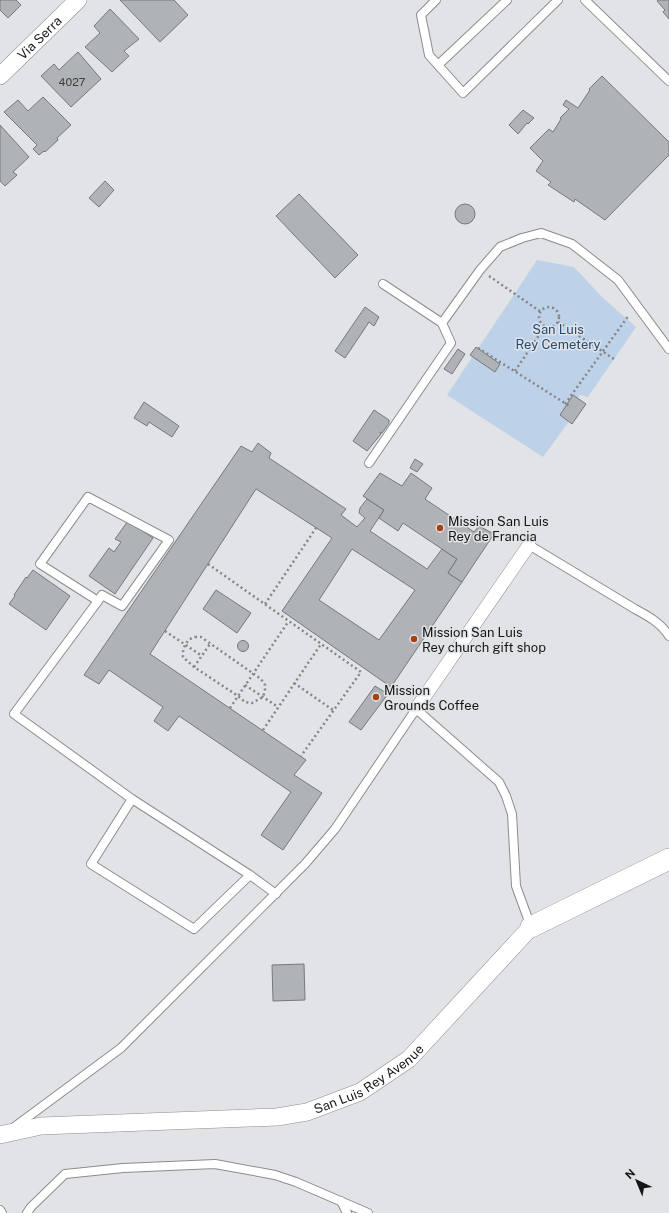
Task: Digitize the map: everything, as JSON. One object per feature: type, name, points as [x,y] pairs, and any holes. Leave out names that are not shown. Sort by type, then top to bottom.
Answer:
[{"type":"street","name":"Via Serra","points":[[0,76],[78,0]]},
{"type":"street","points":[[416,709],[529,545]]},
{"type":"street","name":"San Luis Rey Avenue","points":[[3,1134],[41,1126],[277,1117],[306,1112],[360,1092],[409,1059],[531,927],[669,859]]},
{"type":"lane","points":[[436,0],[420,15],[429,55],[463,93],[558,0]]},
{"type":"lane","points":[[438,65],[507,0]]},
{"type":"lane","points":[[585,0],[669,81]]},
{"type":"lane","points":[[442,323],[480,270],[500,247],[522,238],[541,233],[572,244],[618,280],[669,349]]},
{"type":"lane","points":[[368,463],[451,343],[442,323],[383,284]]},
{"type":"lane","points":[[98,601],[40,564],[88,497],[169,540],[122,606],[102,595],[98,601],[14,714],[132,799],[250,875],[276,894]]},
{"type":"lane","points":[[529,545],[650,617],[666,631],[669,636]]},
{"type":"lane","points":[[3,1134],[121,1048],[276,894],[305,864],[335,829],[416,709],[498,782],[506,796],[512,814],[516,886],[531,927]]},
{"type":"lane","points":[[132,799],[92,864],[194,929],[250,875]]},
{"type":"lane","points":[[27,1213],[65,1174],[123,1168],[215,1164],[275,1175],[296,1182],[368,1213]]},
{"type":"lane","points":[[341,1201],[347,1213]]},
{"type":"path","points":[[480,270],[541,312]]},
{"type":"path","points":[[565,404],[625,318],[637,307]]},
{"type":"path","points":[[546,308],[554,309],[558,315],[558,322],[550,327],[545,326],[540,321],[539,317],[541,312],[546,308]]},
{"type":"path","points":[[558,322],[614,359]]},
{"type":"path","points":[[515,371],[545,326]]},
{"type":"path","points":[[478,348],[571,408]]},
{"type":"path","points":[[265,604],[316,528]]},
{"type":"path","points":[[208,564],[288,622],[361,672],[300,756]]},
{"type":"path","points":[[230,708],[288,622]]},
{"type":"path","points":[[165,631],[202,656]]},
{"type":"path","points":[[201,637],[253,673],[265,684],[265,691],[263,697],[252,703],[245,702],[194,667],[183,657],[182,652],[185,645],[192,638],[201,637]]},
{"type":"path","points":[[194,667],[210,644]]},
{"type":"path","points":[[262,730],[321,644]]},
{"type":"path","points":[[294,683],[333,710]]},
{"type":"path","points":[[245,685],[278,707]]},
{"type":"green space","name":"San Luis Rey Cemetery","points":[[537,260],[574,267],[603,298],[636,327],[588,397],[580,395],[568,412],[573,416],[543,457],[447,395]]},
{"type":"building","points":[[0,0],[16,0],[21,5],[8,18],[0,10]]},
{"type":"building","points":[[120,0],[174,0],[188,15],[160,42]]},
{"type":"building","points":[[669,0],[669,19],[663,12],[665,10],[657,1]]},
{"type":"building","points":[[110,9],[139,39],[124,51],[129,56],[112,72],[85,47],[100,33],[94,26]]},
{"type":"building","points":[[78,52],[101,79],[71,107],[41,76],[54,64],[59,70]]},
{"type":"building","points":[[602,76],[669,142],[669,155],[605,220],[575,199],[574,202],[548,185],[551,182],[536,171],[543,161],[530,148],[549,129],[553,132],[561,119],[560,118],[569,109],[563,105],[566,100],[578,108],[590,90],[589,89]]},
{"type":"building","points":[[43,97],[71,125],[57,138],[58,140],[45,152],[44,151],[39,155],[33,149],[37,145],[4,112],[18,100],[28,111]]},
{"type":"building","points":[[523,110],[534,118],[528,124],[527,123],[518,134],[509,125]]},
{"type":"building","points":[[0,125],[29,157],[13,172],[17,175],[5,186],[0,181]]},
{"type":"building","points":[[105,181],[114,190],[99,207],[89,198]]},
{"type":"building","points":[[299,194],[358,255],[335,278],[276,216]]},
{"type":"building","points":[[465,204],[472,207],[475,214],[472,221],[465,224],[458,221],[455,214],[458,207]]},
{"type":"building","points":[[365,307],[379,317],[374,326],[369,322],[345,358],[335,351]]},
{"type":"building","points":[[476,347],[500,364],[495,372],[470,355]]},
{"type":"building","points":[[458,349],[465,354],[452,374],[444,369]]},
{"type":"building","points":[[573,395],[586,404],[572,424],[560,415]]},
{"type":"building","points":[[144,402],[179,426],[172,437],[149,422],[147,426],[134,418]]},
{"type":"building","points":[[374,410],[389,420],[389,423],[382,433],[380,432],[381,434],[367,451],[353,441]]},
{"type":"building","points":[[258,443],[271,453],[269,458],[346,509],[341,515],[357,527],[365,518],[359,513],[360,508],[367,499],[384,510],[370,531],[427,569],[442,549],[457,559],[448,573],[462,582],[391,687],[282,611],[332,538],[256,489],[150,654],[306,760],[294,775],[322,793],[283,850],[261,835],[291,792],[179,716],[168,731],[154,721],[163,707],[109,670],[99,684],[84,675],[241,446],[252,452]],"holes":[[[352,549],[415,590],[379,640],[319,600]]]},
{"type":"building","points":[[415,459],[423,464],[417,472],[410,468]]},
{"type":"building","name":"Mission San Luis Rey de Francia","points":[[380,473],[402,486],[411,473],[432,488],[425,499],[474,532],[479,526],[494,534],[462,582],[448,573],[457,559],[403,523],[398,531],[379,518],[384,510],[363,496]]},
{"type":"building","points":[[128,521],[153,538],[115,594],[89,576],[109,548],[114,552],[121,542],[115,539]]},
{"type":"building","points":[[33,570],[70,596],[46,630],[9,604],[26,577],[27,578]]},
{"type":"building","points":[[216,590],[251,613],[237,633],[203,609]]},
{"type":"building","points":[[243,640],[247,642],[249,646],[247,650],[243,652],[239,650],[237,646],[239,642]]},
{"type":"building","points":[[375,686],[388,694],[361,730],[349,722]]},
{"type":"building","points":[[304,964],[305,1000],[273,1001],[272,965]]},
{"type":"place","name":"Mission San Luis Rey de Francia","points":[[440,528]]},
{"type":"place","name":"Mission San Luis Rey church gift shop","points":[[414,639]]},
{"type":"place","name":"Mission Grounds Coffee","points":[[376,697]]}]
